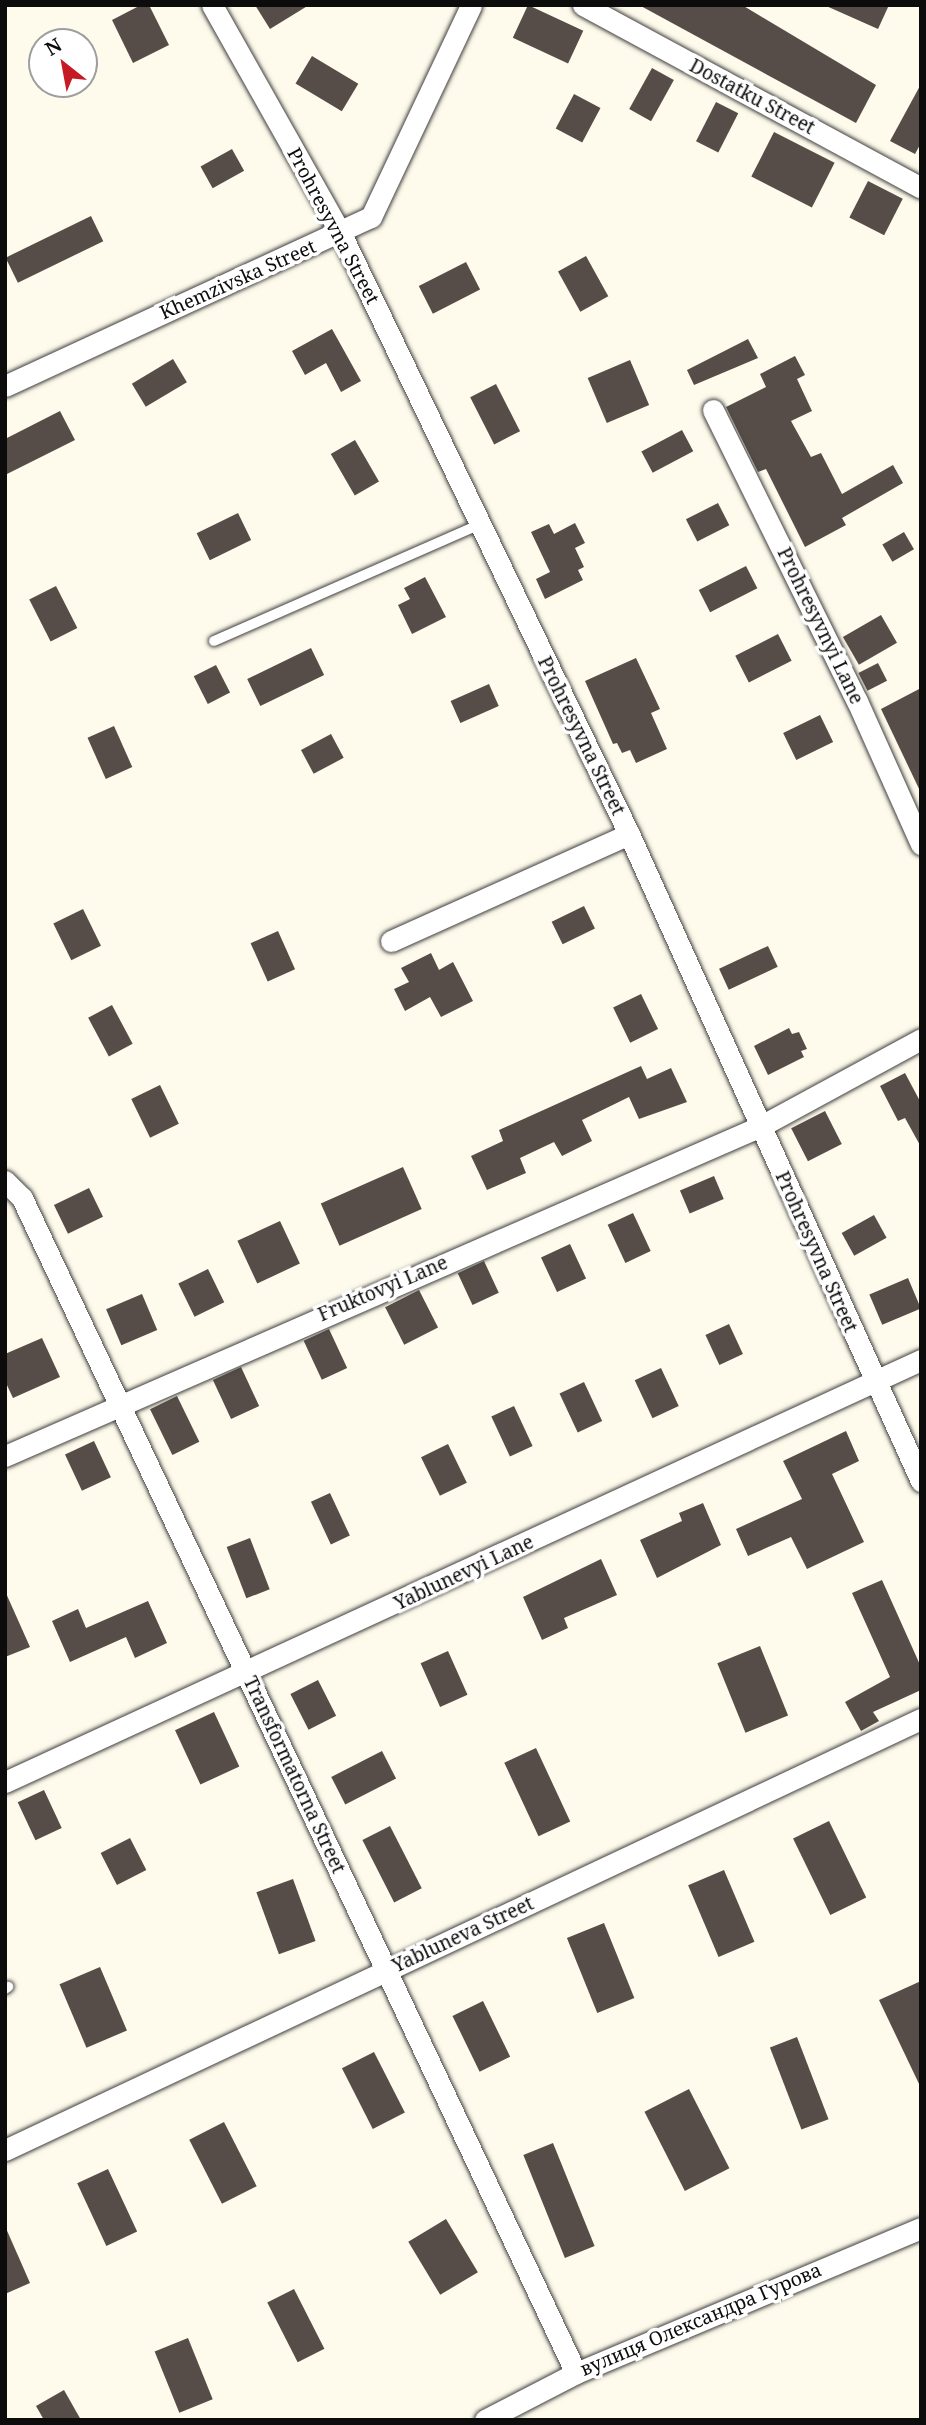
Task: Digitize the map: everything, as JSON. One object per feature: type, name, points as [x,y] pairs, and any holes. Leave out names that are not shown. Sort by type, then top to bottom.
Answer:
[{"type":"street","name":"Prohresyvna Street","points":[[212,5],[341,234],[478,525],[629,834],[873,1382],[921,1481]]},
{"type":"street","name":"Khemzivska Street","points":[[5,386],[341,234],[371,217],[471,5]]},
{"type":"street","name":"Dostatku Street","points":[[583,5],[921,188]]},
{"type":"street","name":"Prohresyvnyi Lane","points":[[713,410],[858,701],[921,844]]},
{"type":"street","points":[[391,941],[629,834]]},
{"type":"street","points":[[761,1126],[921,1039]]},
{"type":"street","name":"Fruktovyi Lane","points":[[5,1456],[116,1404],[761,1126]]},
{"type":"street","name":"Transformatorna Street","points":[[5,1181],[22,1198],[116,1404],[576,2373]]},
{"type":"street","name":"Yablunevyi Lane","points":[[5,1782],[246,1674],[921,1360]]},
{"type":"street","name":"Yabluneva Street","points":[[5,2150],[921,1719]]},
{"type":"street","name":"вулиця Олександра Гурова","points":[[485,2420],[576,2373],[921,2228]]},
{"type":"lane","points":[[214,641],[478,525]]},
{"type":"building","points":[[141,5],[149,5],[169,45],[133,63],[112,20]]},
{"type":"building","points":[[255,5],[309,5],[270,29]]},
{"type":"building","points":[[528,5],[583,31],[568,63],[513,38]]},
{"type":"building","points":[[639,5],[742,5],[876,85],[856,123]]},
{"type":"building","points":[[824,5],[889,5],[878,29]]},
{"type":"building","points":[[312,56],[358,84],[342,111],[296,83]]},
{"type":"building","points":[[652,68],[674,80],[651,121],[629,109]]},
{"type":"building","points":[[921,84],[921,143],[915,154],[890,141]]},
{"type":"building","points":[[574,94],[600,108],[582,143],[556,128]]},
{"type":"building","points":[[716,102],[738,113],[718,153],[696,141]]},
{"type":"building","points":[[774,132],[835,163],[812,207],[751,177]]},
{"type":"building","points":[[232,149],[244,171],[213,188],[201,166]]},
{"type":"building","points":[[868,181],[903,199],[884,235],[849,218]]},
{"type":"building","points":[[91,216],[103,241],[18,283],[6,258]]},
{"type":"building","points":[[586,256],[608,296],[580,312],[558,272]]},
{"type":"building","points":[[466,262],[480,290],[433,314],[419,286]]},
{"type":"building","points":[[332,329],[361,381],[341,392],[326,363],[305,375],[292,351]]},
{"type":"building","points":[[748,339],[758,358],[694,385],[687,370]]},
{"type":"building","points":[[795,356],[805,375],[797,379],[812,411],[791,421],[811,457],[821,453],[842,494],[893,465],[903,483],[842,518],[846,525],[805,547],[766,469],[758,472],[726,407],[766,387],[760,374]]},
{"type":"building","points":[[173,359],[187,382],[146,407],[132,384]]},
{"type":"building","points":[[630,360],[649,405],[607,423],[588,378]]},
{"type":"building","points":[[496,384],[520,431],[494,444],[470,397]]},
{"type":"building","points":[[60,411],[75,440],[5,475],[5,439]]},
{"type":"building","points":[[682,430],[693,451],[653,473],[641,452]]},
{"type":"building","points":[[355,440],[379,482],[355,496],[331,454]]},
{"type":"building","points":[[718,503],[729,525],[697,542],[686,519]]},
{"type":"building","points":[[238,513],[251,540],[210,560],[197,533]]},
{"type":"building","points":[[575,523],[585,543],[575,548],[584,567],[578,570],[583,580],[545,599],[536,579],[550,572],[531,532],[549,524],[554,534]]},
{"type":"building","points":[[904,532],[914,549],[892,562],[882,544]]},
{"type":"building","points":[[746,566],[757,588],[710,612],[699,590]]},
{"type":"building","points":[[425,577],[446,617],[412,634],[398,605],[410,599],[404,588]]},
{"type":"building","points":[[56,586],[77,628],[51,641],[29,600]]},
{"type":"building","points":[[881,615],[897,643],[859,665],[843,637]]},
{"type":"building","points":[[778,634],[792,661],[749,683],[735,656]]},
{"type":"building","points":[[311,648],[324,675],[260,706],[247,679]]},
{"type":"building","points":[[636,658],[660,709],[651,713],[667,749],[636,763],[630,750],[622,753],[617,743],[613,744],[585,681]]},
{"type":"building","points":[[878,663],[887,681],[867,691],[858,673]]},
{"type":"building","points":[[216,665],[230,693],[208,704],[194,676]]},
{"type":"building","points":[[489,684],[499,706],[460,723],[451,701]]},
{"type":"building","points":[[921,688],[921,793],[881,709]]},
{"type":"building","points":[[820,715],[833,742],[796,760],[783,733]]},
{"type":"building","points":[[114,726],[132,767],[106,779],[88,738]]},
{"type":"building","points":[[331,734],[344,758],[314,774],[301,750]]},
{"type":"building","points":[[584,906],[595,928],[563,944],[552,922]]},
{"type":"building","points":[[83,909],[101,946],[71,960],[53,923]]},
{"type":"building","points":[[278,931],[295,969],[268,982],[251,943]]},
{"type":"building","points":[[768,946],[778,967],[729,990],[719,969]]},
{"type":"building","points":[[431,953],[439,970],[453,962],[473,1001],[441,1017],[430,997],[405,1011],[394,989],[409,982],[401,968]]},
{"type":"building","points":[[641,994],[658,1029],[630,1043],[613,1008]]},
{"type":"building","points":[[112,1005],[133,1044],[109,1057],[88,1018]]},
{"type":"building","points":[[789,1028],[792,1034],[799,1032],[807,1049],[801,1051],[804,1057],[768,1075],[754,1046]]},
{"type":"building","points":[[641,1066],[647,1079],[671,1068],[687,1102],[639,1119],[629,1097],[582,1120],[592,1141],[562,1156],[554,1142],[520,1158],[526,1173],[487,1190],[471,1156],[503,1141],[499,1130]]},
{"type":"building","points":[[905,1073],[921,1103],[921,1147],[905,1118],[898,1121],[880,1086]]},
{"type":"building","points":[[160,1085],[179,1124],[150,1138],[131,1099]]},
{"type":"building","points":[[825,1111],[842,1144],[808,1161],[791,1128]]},
{"type":"building","points":[[403,1167],[422,1209],[339,1246],[321,1204]]},
{"type":"building","points":[[714,1176],[724,1199],[690,1213],[680,1190]]},
{"type":"building","points":[[89,1188],[103,1217],[68,1234],[54,1205]]},
{"type":"building","points":[[633,1213],[651,1251],[625,1263],[608,1225]]},
{"type":"building","points":[[874,1215],[887,1238],[854,1256],[842,1233]]},
{"type":"building","points":[[280,1221],[300,1264],[257,1283],[237,1241]]},
{"type":"building","points":[[570,1244],[586,1278],[557,1292],[541,1258]]},
{"type":"building","points":[[484,1261],[499,1293],[473,1305],[458,1273]]},
{"type":"building","points":[[208,1269],[224,1302],[195,1317],[178,1283]]},
{"type":"building","points":[[908,1278],[921,1308],[882,1325],[869,1294]]},
{"type":"building","points":[[419,1290],[438,1327],[404,1345],[385,1307]]},
{"type":"building","points":[[142,1294],[157,1330],[121,1345],[106,1309]]},
{"type":"building","points":[[729,1324],[743,1354],[719,1365],[705,1335]]},
{"type":"building","points":[[329,1329],[347,1368],[322,1380],[304,1341]]},
{"type":"building","points":[[42,1338],[60,1377],[13,1398],[5,1381],[5,1354]]},
{"type":"building","points":[[241,1367],[259,1406],[231,1419],[213,1380]]},
{"type":"building","points":[[661,1368],[679,1406],[652,1418],[635,1380]]},
{"type":"building","points":[[584,1382],[602,1421],[578,1432],[560,1393]]},
{"type":"building","points":[[177,1396],[199,1442],[172,1455],[150,1409]]},
{"type":"building","points":[[514,1406],[533,1446],[510,1456],[491,1417]]},
{"type":"building","points":[[846,1431],[859,1461],[832,1474],[864,1542],[807,1569],[791,1537],[748,1556],[736,1529],[802,1499],[783,1461]]},
{"type":"building","points":[[94,1441],[111,1477],[82,1491],[65,1455]]},
{"type":"building","points":[[448,1444],[467,1483],[440,1496],[421,1457]]},
{"type":"building","points":[[330,1493],[350,1536],[331,1544],[311,1502]]},
{"type":"building","points":[[703,1503],[721,1545],[657,1578],[640,1540],[682,1521],[679,1513]]},
{"type":"building","points":[[250,1538],[270,1589],[246,1598],[227,1547]]},
{"type":"building","points":[[601,1559],[617,1595],[564,1618],[568,1628],[542,1640],[523,1597]]},
{"type":"building","points":[[882,1580],[921,1667],[921,1690],[873,1712],[879,1721],[861,1731],[845,1702],[890,1677],[852,1593]]},
{"type":"building","points":[[5,1591],[30,1647],[5,1657]]},
{"type":"building","points":[[148,1601],[167,1643],[135,1658],[126,1637],[70,1662],[52,1621],[78,1609],[86,1628]]},
{"type":"building","points":[[760,1646],[788,1716],[745,1733],[717,1663]]},
{"type":"building","points":[[448,1651],[468,1695],[440,1707],[421,1663]]},
{"type":"building","points":[[318,1680],[336,1716],[309,1730],[290,1694]]},
{"type":"building","points":[[214,1712],[239,1766],[200,1785],[175,1730]]},
{"type":"building","points":[[536,1748],[570,1821],[539,1836],[504,1763]]},
{"type":"building","points":[[382,1751],[396,1779],[345,1804],[331,1777]]},
{"type":"building","points":[[44,1790],[62,1828],[35,1840],[18,1802]]},
{"type":"building","points":[[829,1821],[866,1897],[830,1915],[793,1839]]},
{"type":"building","points":[[390,1826],[422,1888],[394,1902],[362,1840]]},
{"type":"building","points":[[130,1838],[146,1870],[117,1885],[101,1853]]},
{"type":"building","points":[[724,1870],[754,1942],[719,1957],[688,1885]]},
{"type":"building","points":[[293,1879],[316,1941],[279,1954],[256,1892]]},
{"type":"building","points":[[604,1923],[634,1998],[597,2013],[567,1938]]},
{"type":"building","points":[[100,1967],[127,2031],[86,2048],[59,1984]]},
{"type":"building","points":[[921,1981],[921,2088],[879,2000]]},
{"type":"building","points":[[483,2001],[510,2057],[480,2072],[452,2016]]},
{"type":"building","points":[[797,2037],[829,2119],[801,2130],[770,2047]]},
{"type":"building","points":[[374,2052],[405,2113],[373,2129],[342,2068]]},
{"type":"building","points":[[689,2089],[729,2168],[685,2191],[644,2112]]},
{"type":"building","points":[[224,2122],[257,2186],[222,2204],[189,2140]]},
{"type":"building","points":[[553,2143],[595,2246],[565,2258],[523,2155]]},
{"type":"building","points":[[108,2169],[137,2232],[106,2246],[77,2183]]},
{"type":"building","points":[[446,2219],[478,2272],[440,2295],[408,2242]]},
{"type":"building","points":[[5,2226],[30,2283],[5,2294]]},
{"type":"building","points":[[294,2289],[324,2349],[298,2362],[267,2303]]},
{"type":"building","points":[[188,2338],[213,2399],[179,2413],[155,2351]]},
{"type":"building","points":[[64,2390],[81,2420],[44,2420],[36,2406]]}]
